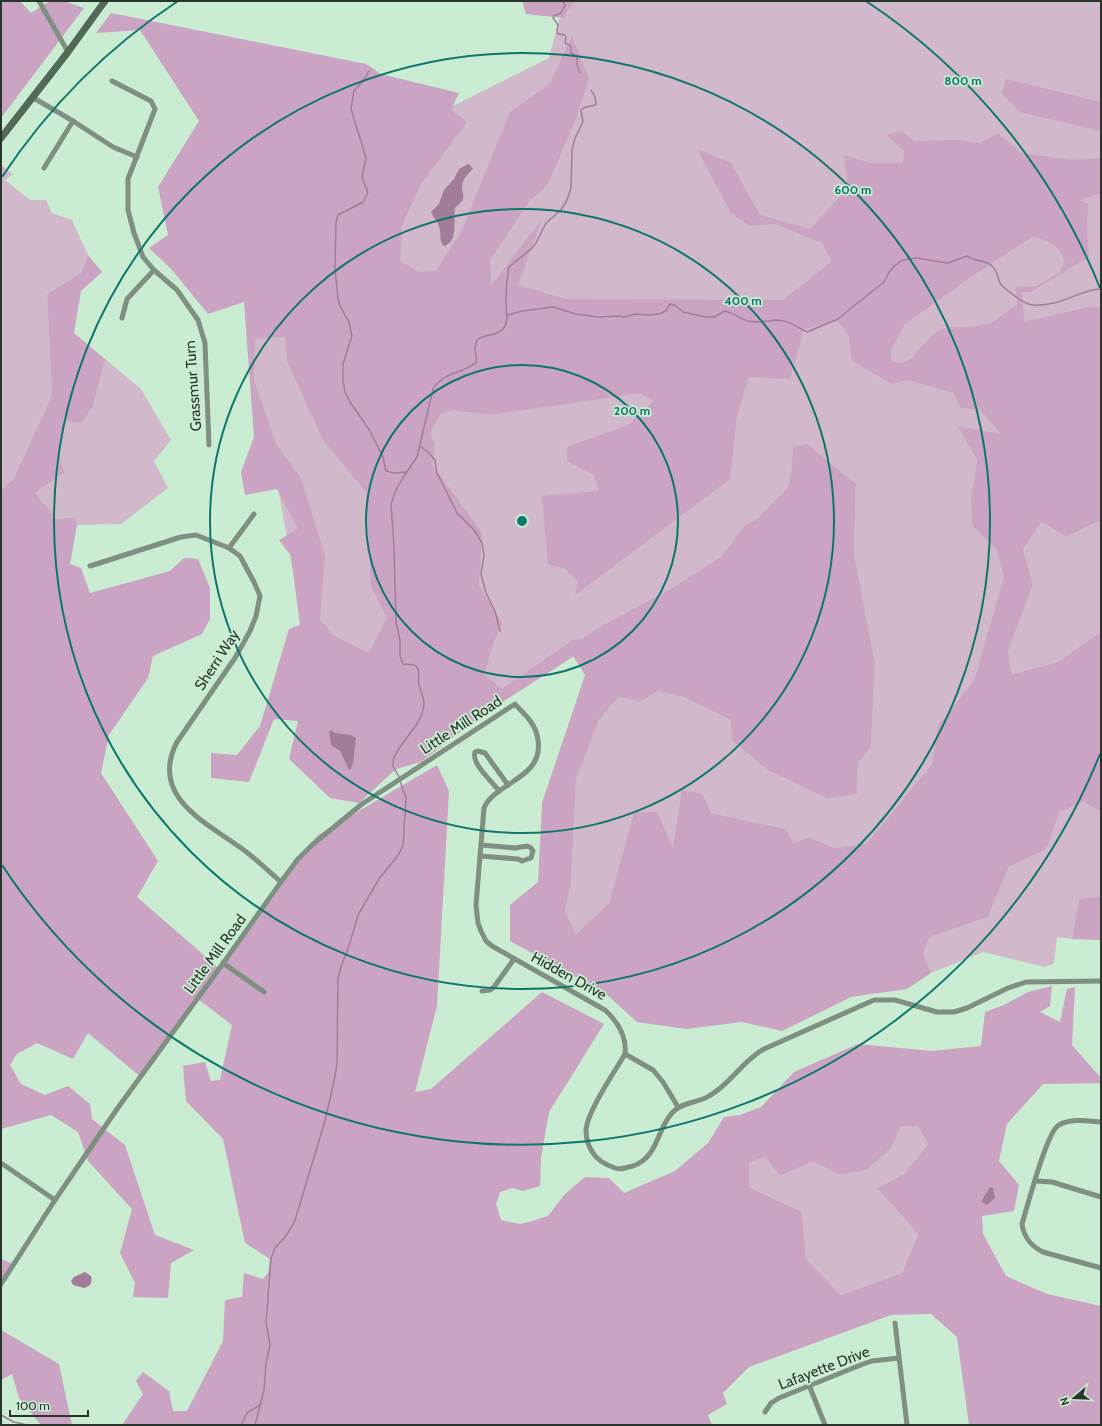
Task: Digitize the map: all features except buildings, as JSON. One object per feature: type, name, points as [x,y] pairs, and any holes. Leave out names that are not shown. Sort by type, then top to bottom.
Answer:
[{"type":"street","points":[[39,1],[68,52]]},
{"type":"street","points":[[1,138],[68,52],[105,1]]},
{"type":"street","name":"Grassmur Turn","points":[[112,81],[151,101],[154,107],[154,113],[128,179],[128,210],[134,233],[143,257],[154,270],[178,290],[198,320],[205,343],[209,445]]},
{"type":"street","points":[[32,97],[113,147],[137,157]]},
{"type":"street","points":[[44,168],[73,121]]},
{"type":"street","points":[[122,318],[127,299],[154,270]]},
{"type":"street","points":[[229,548],[254,514]]},
{"type":"street","name":"Sherri Way","points":[[90,566],[181,537],[196,535],[229,548],[240,556],[260,596],[256,616],[250,631],[235,658],[177,742],[171,753],[169,775],[173,789],[188,810],[250,854],[281,882]]},
{"type":"street","name":"Little Mill Road","points":[[1,1284],[23,1252],[55,1200],[117,1109],[298,860],[312,845],[362,804],[515,704]]},
{"type":"street","name":"Hidden Drive","points":[[515,704],[528,718],[536,730],[539,749],[534,764],[530,769],[499,790],[486,803],[484,808],[476,905],[479,927],[486,941],[492,946],[605,1010],[616,1022],[624,1036],[625,1054]]},
{"type":"street","points":[[499,790],[476,763],[474,755],[475,752],[478,751],[485,753],[508,785]]},
{"type":"street","points":[[480,856],[522,860],[530,858],[533,851],[527,846],[515,848],[481,845]]},
{"type":"street","points":[[482,991],[490,990],[494,987],[514,959]]},
{"type":"street","points":[[224,963],[264,992]]},
{"type":"street","points":[[678,1107],[663,1082],[653,1070],[625,1054],[591,1112],[586,1129],[588,1144],[595,1157],[603,1163],[617,1169],[625,1169],[640,1164],[649,1157],[667,1120],[678,1107],[708,1097],[734,1077],[751,1057],[764,1049],[874,1000],[895,1000],[937,1012],[954,1012],[967,1008],[1008,988],[1026,982],[1101,981]]},
{"type":"street","points":[[1101,1122],[1074,1120],[1056,1127],[1049,1140],[1022,1224],[1027,1240],[1034,1248],[1043,1252],[1101,1268]]},
{"type":"street","points":[[1,1163],[55,1200]]},
{"type":"street","points":[[1036,1181],[1052,1182],[1101,1197]]},
{"type":"street","points":[[895,1323],[907,1425]]},
{"type":"street","name":"Lafayette Drive","points":[[765,1412],[775,1400],[809,1385],[872,1361],[899,1358]]},
{"type":"street","points":[[809,1385],[825,1425]]},
{"type":"shaded area","points":[[1,1],[20,1],[31,13],[50,1],[64,1],[84,8],[1,118]]},
{"type":"shaded area","points":[[522,1],[574,1],[564,18],[526,14]]},
{"type":"shaded area","points":[[564,1],[1101,1],[1101,307],[1091,307],[960,408],[980,410],[1002,435],[957,426],[977,460],[971,499],[972,526],[996,549],[1004,576],[974,680],[937,727],[932,764],[867,843],[834,848],[809,837],[794,843],[786,829],[711,813],[703,794],[673,849],[634,812],[609,903],[576,934],[565,911],[571,884],[576,778],[599,720],[619,697],[640,702],[658,691],[683,697],[731,720],[857,794],[858,763],[871,747],[875,663],[854,553],[856,484],[851,480],[482,715],[307,649],[275,471],[260,397],[254,380],[254,370],[247,332],[441,112],[549,58]]},
{"type":"shaded area","points":[[111,13],[366,64],[381,74],[459,93],[451,110],[467,122],[421,184],[402,225],[400,261],[419,272],[436,271],[461,232],[510,112],[550,84],[572,36],[589,79],[575,121],[547,186],[530,200],[490,260],[491,286],[542,219],[518,285],[565,299],[783,300],[832,261],[822,243],[776,224],[750,226],[731,213],[697,149],[731,163],[760,215],[810,229],[848,188],[844,155],[871,163],[903,163],[904,151],[887,135],[901,131],[914,141],[956,140],[980,143],[998,133],[1021,153],[1073,160],[1101,158],[1101,193],[1080,200],[1088,204],[1087,231],[1089,257],[1031,292],[1022,292],[1024,322],[1088,307],[1101,307],[1101,524],[1099,521],[1066,537],[1042,522],[1023,549],[1033,584],[1008,652],[1012,674],[1058,662],[1098,634],[1101,636],[1101,812],[1084,802],[1059,812],[1049,843],[1044,850],[1009,867],[988,917],[930,937],[923,953],[931,973],[907,989],[851,997],[782,1031],[742,1022],[686,1029],[637,1022],[605,993],[510,941],[510,905],[538,882],[542,803],[585,675],[573,656],[482,715],[421,762],[396,769],[359,803],[330,798],[289,759],[298,721],[274,719],[249,782],[211,778],[211,753],[237,755],[260,726],[289,629],[300,625],[291,556],[279,540],[298,529],[277,489],[245,495],[241,472],[254,437],[244,302],[208,314],[172,270],[149,248],[168,235],[158,187],[199,121],[140,30],[96,33]],"holes":[[[1032,237],[1044,240],[1057,247],[1065,262],[1059,273],[1037,286],[1016,287],[1017,305],[991,323],[970,327],[951,327],[941,329],[928,339],[912,358],[902,363],[897,363],[891,360],[891,350],[905,324],[975,274]],[[838,321],[849,336],[852,361],[892,384],[908,380],[954,393],[960,408],[980,410],[1001,434],[957,426],[977,460],[971,499],[972,526],[996,549],[1004,576],[974,680],[937,727],[932,764],[867,843],[834,848],[809,837],[794,843],[786,829],[711,813],[703,794],[682,790],[673,848],[657,812],[634,812],[609,903],[576,934],[565,911],[571,884],[576,779],[599,720],[619,697],[640,702],[658,691],[683,697],[731,720],[732,740],[768,770],[827,798],[857,794],[858,763],[871,747],[875,663],[854,553],[856,484],[807,444],[793,447],[792,468],[788,488],[760,517],[745,526],[721,557],[671,589],[598,628],[582,639],[573,640],[502,689],[484,675],[493,644],[502,623],[479,585],[482,533],[432,464],[435,444],[430,434],[441,413],[453,410],[491,415],[640,393],[654,401],[628,425],[567,447],[567,461],[594,475],[599,491],[542,496],[548,564],[566,569],[578,582],[575,595],[730,479],[737,415],[749,377],[790,379],[804,329]],[[285,337],[287,361],[323,440],[366,492],[371,586],[387,618],[369,653],[333,635],[320,619],[325,556],[301,478],[276,444],[254,380],[255,339]]]},
{"type":"shaded area","points":[[1006,79],[1101,102],[1101,131],[1020,112],[1002,93]]},
{"type":"shaded area","points":[[468,164],[473,169],[463,181],[463,200],[455,208],[454,235],[452,240],[444,246],[441,241],[437,221],[431,212],[439,204],[444,190],[454,179],[459,169]]},
{"type":"shaded area","points":[[1,165],[13,174],[5,180],[30,200],[46,200],[52,213],[72,220],[88,255],[81,273],[47,294],[52,395],[13,480],[1,490]]},
{"type":"shaded area","points":[[88,255],[102,272],[81,291],[74,333],[105,359],[93,406],[81,423],[66,421],[59,457],[65,472],[35,493],[57,519],[75,517],[77,525],[70,564],[81,568],[90,593],[170,571],[184,558],[198,559],[210,588],[210,619],[202,634],[153,656],[148,678],[109,735],[101,773],[158,861],[137,897],[221,970],[318,835],[437,765],[449,791],[437,1006],[415,1092],[431,1089],[542,992],[604,1024],[549,1112],[541,1158],[540,1186],[523,1191],[512,1188],[500,1192],[496,1204],[501,1220],[520,1224],[548,1216],[565,1194],[585,1177],[609,1178],[624,1193],[675,1171],[708,1143],[724,1117],[740,1115],[761,1107],[794,1072],[858,1044],[932,1051],[981,1046],[985,1012],[1004,1005],[1028,992],[1052,986],[1050,1006],[1040,1012],[1060,1022],[1067,989],[1075,987],[1072,1045],[1101,1078],[1101,1083],[1043,1084],[1007,1124],[999,1161],[1019,1185],[1014,1211],[982,1216],[983,1234],[1006,1276],[1047,1294],[1101,1306],[1101,1425],[969,1425],[957,1337],[931,1314],[891,1315],[749,1367],[723,1393],[727,1404],[708,1415],[712,1425],[122,1425],[143,1394],[136,1381],[143,1372],[169,1391],[173,1411],[187,1411],[223,1341],[225,1300],[242,1297],[244,1273],[263,1279],[268,1273],[270,1259],[245,1243],[223,1139],[186,1101],[183,1066],[205,1062],[211,1081],[220,1080],[232,1025],[198,999],[142,1078],[88,1033],[73,1059],[37,1043],[17,1054],[10,1065],[21,1084],[45,1095],[68,1086],[90,1104],[92,1119],[125,1145],[155,1235],[194,1250],[171,1263],[168,1298],[133,1297],[135,1283],[120,1253],[132,1209],[88,1161],[78,1132],[51,1115],[1,1129],[1,490],[13,480],[52,395],[47,294],[81,273]],"holes":[[[901,1126],[918,1126],[928,1144],[904,1174],[877,1188],[918,1234],[902,1273],[841,1295],[806,1259],[802,1212],[749,1187],[749,1163],[765,1157],[780,1176],[813,1161],[840,1175],[867,1170],[892,1147]]]},
{"type":"shaded area","points":[[105,359],[141,389],[171,440],[154,461],[168,488],[121,524],[77,525],[74,517],[57,519],[35,493],[65,472],[59,457],[66,421],[93,406]]},
{"type":"shaded area","points":[[1099,521],[1101,524],[1101,636],[1098,635],[1058,662],[1012,674],[1008,652],[1033,584],[1023,549],[1042,522],[1066,537]]},
{"type":"shaded area","points":[[331,730],[335,733],[351,735],[356,738],[353,763],[351,769],[349,770],[340,751],[331,745],[329,732]]},
{"type":"shaded area","points":[[1084,802],[1101,812],[1101,896],[1079,899],[1072,939],[1057,937],[1054,963],[1045,967],[983,952],[931,973],[923,953],[930,937],[988,917],[1009,867],[1044,849],[1049,843],[1058,812]]},
{"type":"shaded area","points":[[1101,896],[1101,940],[1072,939],[1079,899]]},
{"type":"shaded area","points":[[901,1126],[918,1126],[928,1144],[904,1174],[877,1188],[918,1234],[902,1273],[841,1295],[806,1259],[802,1212],[749,1187],[749,1163],[765,1157],[780,1176],[813,1160],[840,1175],[867,1170],[892,1147]]},
{"type":"shaded area","points":[[990,1187],[993,1188],[995,1198],[987,1205],[982,1202],[982,1200]]},
{"type":"shaded area","points":[[1,1259],[13,1264],[1,1282]]},
{"type":"shaded area","points":[[85,1272],[91,1276],[92,1281],[89,1285],[84,1288],[73,1285],[71,1281],[74,1277]]},
{"type":"shaded area","points":[[1,1330],[59,1364],[72,1425],[41,1425],[19,1398],[12,1374],[1,1380]]},
{"type":"waterway","points":[[563,1],[565,5],[561,13],[553,18],[558,25],[558,34],[565,35],[565,43],[571,46],[571,53],[577,56],[577,65],[580,73]]},
{"type":"waterway","points":[[369,71],[364,80],[354,91],[351,109],[366,158],[362,177],[368,193],[363,202],[338,215],[336,222],[335,268],[338,299],[340,306],[349,322],[352,336],[343,364],[343,381],[345,392],[350,402],[370,431],[383,457],[386,471],[394,473],[407,472]]},
{"type":"waterway","points":[[399,777],[393,766],[393,760],[396,753],[420,719],[424,703],[419,685],[419,672],[417,668],[415,665],[403,664],[400,656],[400,640],[396,622],[394,546],[391,504],[396,490],[417,457],[433,389],[437,383],[449,375],[468,368],[476,362],[477,359],[475,348],[477,340],[483,336],[497,333],[503,329],[507,318],[506,291],[509,267],[531,249],[536,243],[546,223],[561,210],[567,200],[571,188],[572,150],[575,138],[583,122],[581,110],[596,104],[595,97],[591,90]]},
{"type":"waterway","points":[[508,315],[522,311],[553,307],[576,314],[598,317],[624,317],[635,314],[659,314],[666,311],[671,304],[683,312],[705,317],[714,317],[725,311],[748,321],[784,321],[807,332],[838,319],[884,282],[894,266],[903,260],[916,258],[948,263],[967,256],[986,262],[995,270],[1003,287],[1022,301],[1031,305],[1054,303],[1095,289],[1101,289]]},
{"type":"waterway","points":[[420,446],[435,460],[437,473],[457,513],[475,531],[482,543],[484,555],[481,574],[486,593],[495,611],[500,631]]},
{"type":"waterway","points":[[255,1425],[264,1390],[266,1363],[270,1345],[266,1323],[271,1259],[275,1248],[285,1237],[295,1220],[325,1121],[337,1064],[338,978],[341,966],[348,949],[358,915],[379,879],[399,854],[403,845],[406,798],[400,781]]},
{"type":"waterway","points":[[241,1425],[247,1413],[260,1405]]},
{"type":"waterway","points":[[1,1415],[14,1422],[27,1425]]}]
